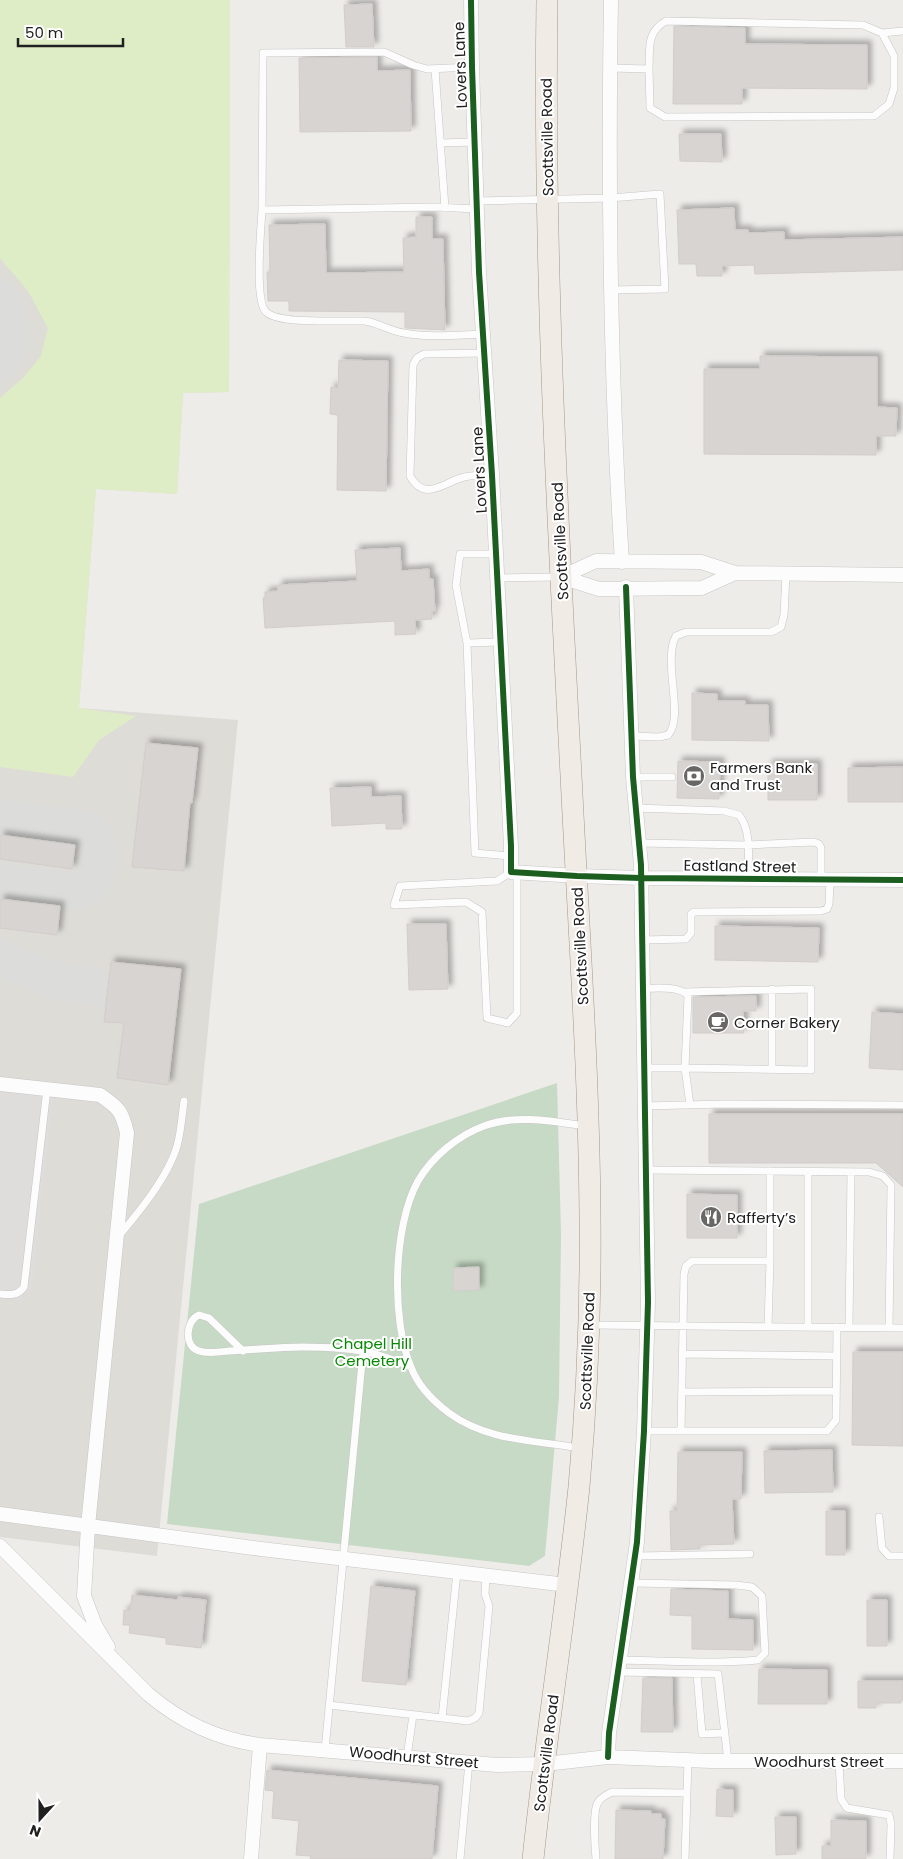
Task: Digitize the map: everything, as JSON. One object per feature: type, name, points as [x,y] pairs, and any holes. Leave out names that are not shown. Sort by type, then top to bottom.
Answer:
[{"type":"main road","name":"Scottsville Road","points":[[533,1859],[568,1585],[582,1448],[589,1325],[590,1216],[577,876],[561,577],[547,200],[547,0]]},
{"type":"street","name":"Lovers Lane","points":[[472,0],[472,67],[479,272],[492,475],[511,856],[514,872]]},
{"type":"street","points":[[612,0],[610,68],[611,290],[616,461],[622,562]]},
{"type":"street","points":[[561,577],[596,561],[701,562],[735,573],[903,575]]},
{"type":"street","points":[[561,577],[600,589],[626,587],[702,588],[735,573]]},
{"type":"street","points":[[608,1757],[609,1733],[636,1556],[644,1431],[647,1324],[641,878],[632,777],[626,587]]},
{"type":"street","points":[[514,872],[577,876]]},
{"type":"street","name":"Eastland Street","points":[[577,876],[903,880]]},
{"type":"street","points":[[0,1084],[100,1095],[114,1104],[124,1116],[128,1132],[88,1526],[84,1596],[95,1625],[118,1664]]},
{"type":"street","points":[[0,1514],[343,1559],[568,1585]]},
{"type":"street","name":"Woodhurst Street","points":[[0,1546],[162,1706],[192,1725],[225,1738],[260,1745],[497,1765],[545,1764],[608,1757],[728,1761],[903,1761]]},
{"type":"street","points":[[250,1859],[260,1745]]},
{"type":"lane","points":[[882,33],[894,56],[894,88],[889,104],[874,116],[664,117],[650,108],[650,39],[656,26],[666,21],[863,25],[882,33],[903,31]]},
{"type":"lane","points":[[472,67],[427,68],[384,52],[263,53],[262,210],[259,281],[261,303],[266,312],[283,318],[367,322],[402,333],[432,336],[484,334]]},
{"type":"lane","points":[[610,68],[650,69]]},
{"type":"lane","points":[[435,69],[445,208]]},
{"type":"lane","points":[[440,143],[475,142]]},
{"type":"lane","points":[[262,210],[445,208],[660,194],[665,289],[611,290]]},
{"type":"lane","points":[[485,353],[424,354],[417,358],[413,365],[410,476],[415,485],[424,489],[436,489],[464,477],[492,475]]},
{"type":"lane","points":[[496,554],[460,554],[456,585],[468,642],[475,853],[511,856]]},
{"type":"lane","points":[[631,736],[659,737],[668,735],[674,724],[671,655],[672,643],[676,636],[686,632],[771,632],[781,627],[784,616],[786,574]]},
{"type":"lane","points":[[497,578],[561,577]]},
{"type":"lane","points":[[468,642],[500,642]]},
{"type":"lane","points":[[632,777],[672,777]]},
{"type":"lane","points":[[635,808],[724,811],[739,815],[745,822],[748,879]]},
{"type":"lane","points":[[639,843],[747,845],[814,842],[819,844],[821,848],[830,904],[821,911],[694,912],[691,914],[691,932],[686,940],[642,940]]},
{"type":"lane","points":[[514,872],[517,1013],[508,1023],[487,1018],[482,912],[466,902],[394,905],[400,886],[497,881],[514,872]]},
{"type":"lane","points":[[642,988],[685,992],[811,989],[811,1070],[644,1068]]},
{"type":"lane","points":[[772,989],[772,1070]]},
{"type":"lane","points":[[685,992],[688,996],[685,1068],[690,1105]]},
{"type":"lane","points":[[0,1294],[14,1294],[24,1288],[47,1089]]},
{"type":"lane","points":[[117,1239],[140,1211],[169,1166],[177,1147],[184,1101]]},
{"type":"lane","points":[[644,1106],[903,1105]]},
{"type":"lane","points":[[582,1448],[504,1437],[469,1425],[448,1412],[430,1396],[410,1367],[400,1317],[398,1262],[407,1208],[418,1181],[446,1148],[484,1126],[498,1122],[540,1120],[588,1127]]},
{"type":"lane","points":[[646,1170],[869,1172],[884,1176],[891,1185],[889,1328]]},
{"type":"lane","points":[[768,1326],[770,1171]]},
{"type":"lane","points":[[808,1172],[808,1326]]},
{"type":"lane","points":[[849,1327],[851,1172]]},
{"type":"lane","points":[[681,1431],[684,1274],[686,1266],[692,1261],[770,1261]]},
{"type":"lane","points":[[243,1350],[209,1318],[199,1315],[194,1317],[190,1324],[189,1341],[192,1347],[199,1351],[209,1352],[302,1347],[372,1353],[410,1367]]},
{"type":"lane","points":[[589,1325],[647,1324],[903,1328]]},
{"type":"lane","points":[[644,1431],[827,1431],[836,1420],[837,1326]]},
{"type":"lane","points":[[325,1750],[363,1352]]},
{"type":"lane","points":[[682,1354],[837,1356]]},
{"type":"lane","points":[[682,1392],[836,1391]]},
{"type":"lane","points":[[879,1516],[882,1548],[889,1556],[903,1556]]},
{"type":"lane","points":[[636,1556],[750,1554]]},
{"type":"lane","points":[[442,1718],[457,1572]]},
{"type":"lane","points":[[329,1705],[468,1721],[475,1718],[479,1713],[490,1606],[484,1594],[486,1576]]},
{"type":"lane","points":[[619,1666],[748,1661],[758,1660],[765,1653],[762,1596],[752,1587],[632,1583]]},
{"type":"lane","points":[[619,1666],[698,1674],[718,1674],[728,1761]]},
{"type":"lane","points":[[698,1674],[702,1734],[725,1733]]},
{"type":"lane","points":[[407,1757],[413,1715]]},
{"type":"lane","points":[[685,1859],[688,1760]]},
{"type":"lane","points":[[839,1761],[841,1799],[847,1808],[889,1815],[891,1824],[890,1859]]},
{"type":"lane","points":[[460,1859],[469,1762]]},
{"type":"lane","points":[[596,1859],[595,1831],[597,1804],[603,1796],[612,1792],[687,1793]]},
{"type":"shaded area","points":[[0,0],[230,0],[229,392],[183,393],[177,494],[96,489],[79,708],[238,720],[157,1556],[0,1537]]},
{"type":"shaded area","points":[[0,1079],[53,1097],[32,1290],[19,1300],[0,1298]]},
{"type":"green space","points":[[0,0],[230,0],[229,392],[183,393],[177,494],[96,489],[79,708],[136,716],[99,740],[73,777],[0,767],[0,398],[24,377],[41,356],[48,328],[28,291],[0,258]]},
{"type":"green space","name":"Chapel Hill Cemetery","points":[[557,1083],[561,1234],[559,1397],[545,1556],[529,1566],[167,1524],[199,1204]]},
{"type":"building","points":[[372,4],[374,47],[346,47],[344,5]]},
{"type":"building","points":[[674,26],[745,28],[745,44],[867,45],[867,89],[742,88],[742,104],[673,104]]},
{"type":"building","points":[[377,57],[377,71],[410,70],[411,131],[300,132],[299,58]]},
{"type":"building","points":[[679,134],[721,134],[722,162],[680,161]]},
{"type":"building","points":[[734,208],[735,230],[748,230],[748,233],[784,232],[784,240],[903,237],[903,270],[755,274],[754,265],[722,266],[722,276],[697,276],[696,264],[679,264],[677,210]]},
{"type":"building","points":[[416,217],[432,217],[432,239],[443,239],[445,330],[405,328],[405,312],[289,311],[289,301],[268,301],[267,272],[270,272],[269,225],[325,224],[326,273],[404,272],[403,238],[416,237]]},
{"type":"building","points":[[760,356],[877,357],[877,407],[897,408],[896,436],[876,436],[876,455],[704,454],[704,369],[760,369]]},
{"type":"building","points":[[339,360],[388,361],[386,491],[337,490],[338,415],[330,414],[331,387],[338,388]]},
{"type":"building","points":[[400,548],[401,571],[429,569],[429,579],[433,579],[435,611],[432,611],[432,619],[415,620],[416,634],[395,635],[395,621],[265,628],[263,598],[265,598],[265,592],[278,591],[278,585],[357,581],[355,550]]},
{"type":"building","points":[[692,693],[717,694],[717,701],[745,701],[745,705],[768,705],[769,741],[692,740]]},
{"type":"building","points":[[146,743],[198,748],[192,803],[190,802],[184,871],[132,867]]},
{"type":"building","points":[[678,761],[720,762],[719,799],[677,798]]},
{"type":"building","points":[[768,764],[817,764],[817,800],[768,800]]},
{"type":"building","points":[[903,767],[903,802],[848,802],[848,768]]},
{"type":"building","points":[[371,787],[371,797],[401,796],[402,829],[386,829],[386,823],[332,826],[330,788]]},
{"type":"building","points":[[0,835],[75,845],[72,869],[0,859]]},
{"type":"building","points":[[0,899],[60,906],[57,935],[0,928]]},
{"type":"building","points":[[407,924],[446,924],[448,989],[409,990]]},
{"type":"building","points":[[715,926],[819,928],[818,962],[715,960]]},
{"type":"building","points":[[111,962],[181,969],[168,1085],[117,1078],[124,1023],[104,1022]]},
{"type":"building","name":"Corner Bakery","points":[[756,996],[756,1011],[743,1011],[744,1033],[693,1033],[693,997]]},
{"type":"building","points":[[872,1012],[903,1014],[903,1070],[869,1068]]},
{"type":"building","points":[[709,1114],[903,1114],[903,1187],[876,1163],[709,1163]]},
{"type":"building","points":[[687,1194],[737,1195],[737,1238],[687,1238]]},
{"type":"building","points":[[479,1267],[479,1290],[453,1291],[453,1268]]},
{"type":"building","points":[[853,1352],[903,1352],[903,1446],[852,1445]]},
{"type":"building","points":[[832,1450],[833,1492],[765,1493],[764,1451]]},
{"type":"building","points":[[678,1452],[742,1452],[741,1499],[732,1499],[734,1544],[700,1545],[700,1549],[671,1550],[670,1511],[677,1511]]},
{"type":"building","points":[[826,1511],[845,1511],[845,1555],[826,1555]]},
{"type":"building","points":[[371,1586],[415,1591],[406,1685],[362,1681]]},
{"type":"building","points":[[671,1589],[728,1591],[728,1619],[753,1620],[753,1650],[692,1649],[692,1616],[670,1615]]},
{"type":"building","points":[[132,1595],[178,1600],[178,1597],[206,1600],[201,1648],[166,1644],[166,1638],[129,1633],[130,1625],[123,1625],[124,1610],[130,1611]]},
{"type":"building","points":[[867,1600],[887,1600],[887,1646],[867,1646]]},
{"type":"building","points":[[759,1669],[827,1670],[827,1704],[758,1704]]},
{"type":"building","points":[[643,1678],[672,1678],[673,1732],[641,1732]]},
{"type":"building","points":[[858,1681],[903,1681],[903,1700],[901,1700],[901,1703],[876,1703],[876,1708],[858,1708]]},
{"type":"building","points":[[267,1770],[438,1786],[432,1859],[310,1859],[311,1856],[296,1855],[299,1821],[272,1818],[274,1791],[265,1790]]},
{"type":"building","points":[[717,1789],[733,1790],[733,1817],[716,1816]]},
{"type":"building","points":[[616,1810],[651,1811],[651,1814],[661,1814],[661,1819],[665,1819],[663,1859],[615,1859]]},
{"type":"building","points":[[775,1817],[796,1817],[796,1854],[776,1855]]},
{"type":"building","points":[[831,1820],[866,1821],[866,1859],[822,1859],[822,1846],[831,1846]]},
{"type":"taxiway","points":[[0,299],[7,307],[11,343],[0,362]]},
{"type":"taxiway","points":[[0,818],[87,830],[93,834],[99,851],[95,878],[91,885],[77,891],[0,881]]},
{"type":"taxiway","points":[[0,958],[54,980],[108,989]]},
{"type":"cycle path","points":[[471,0],[479,272],[492,475],[511,872],[641,878],[903,880]]},
{"type":"cycle path","points":[[608,1757],[609,1733],[637,1542],[644,1431],[648,1302],[641,865],[633,777],[626,587]]},
{"type":"place","name":"Farmers Bank and Trust","points":[[694,776]]},
{"type":"place","name":"Corner Bakery","points":[[718,1022]]},
{"type":"place","name":"Rafferty’s","points":[[711,1217]]}]
